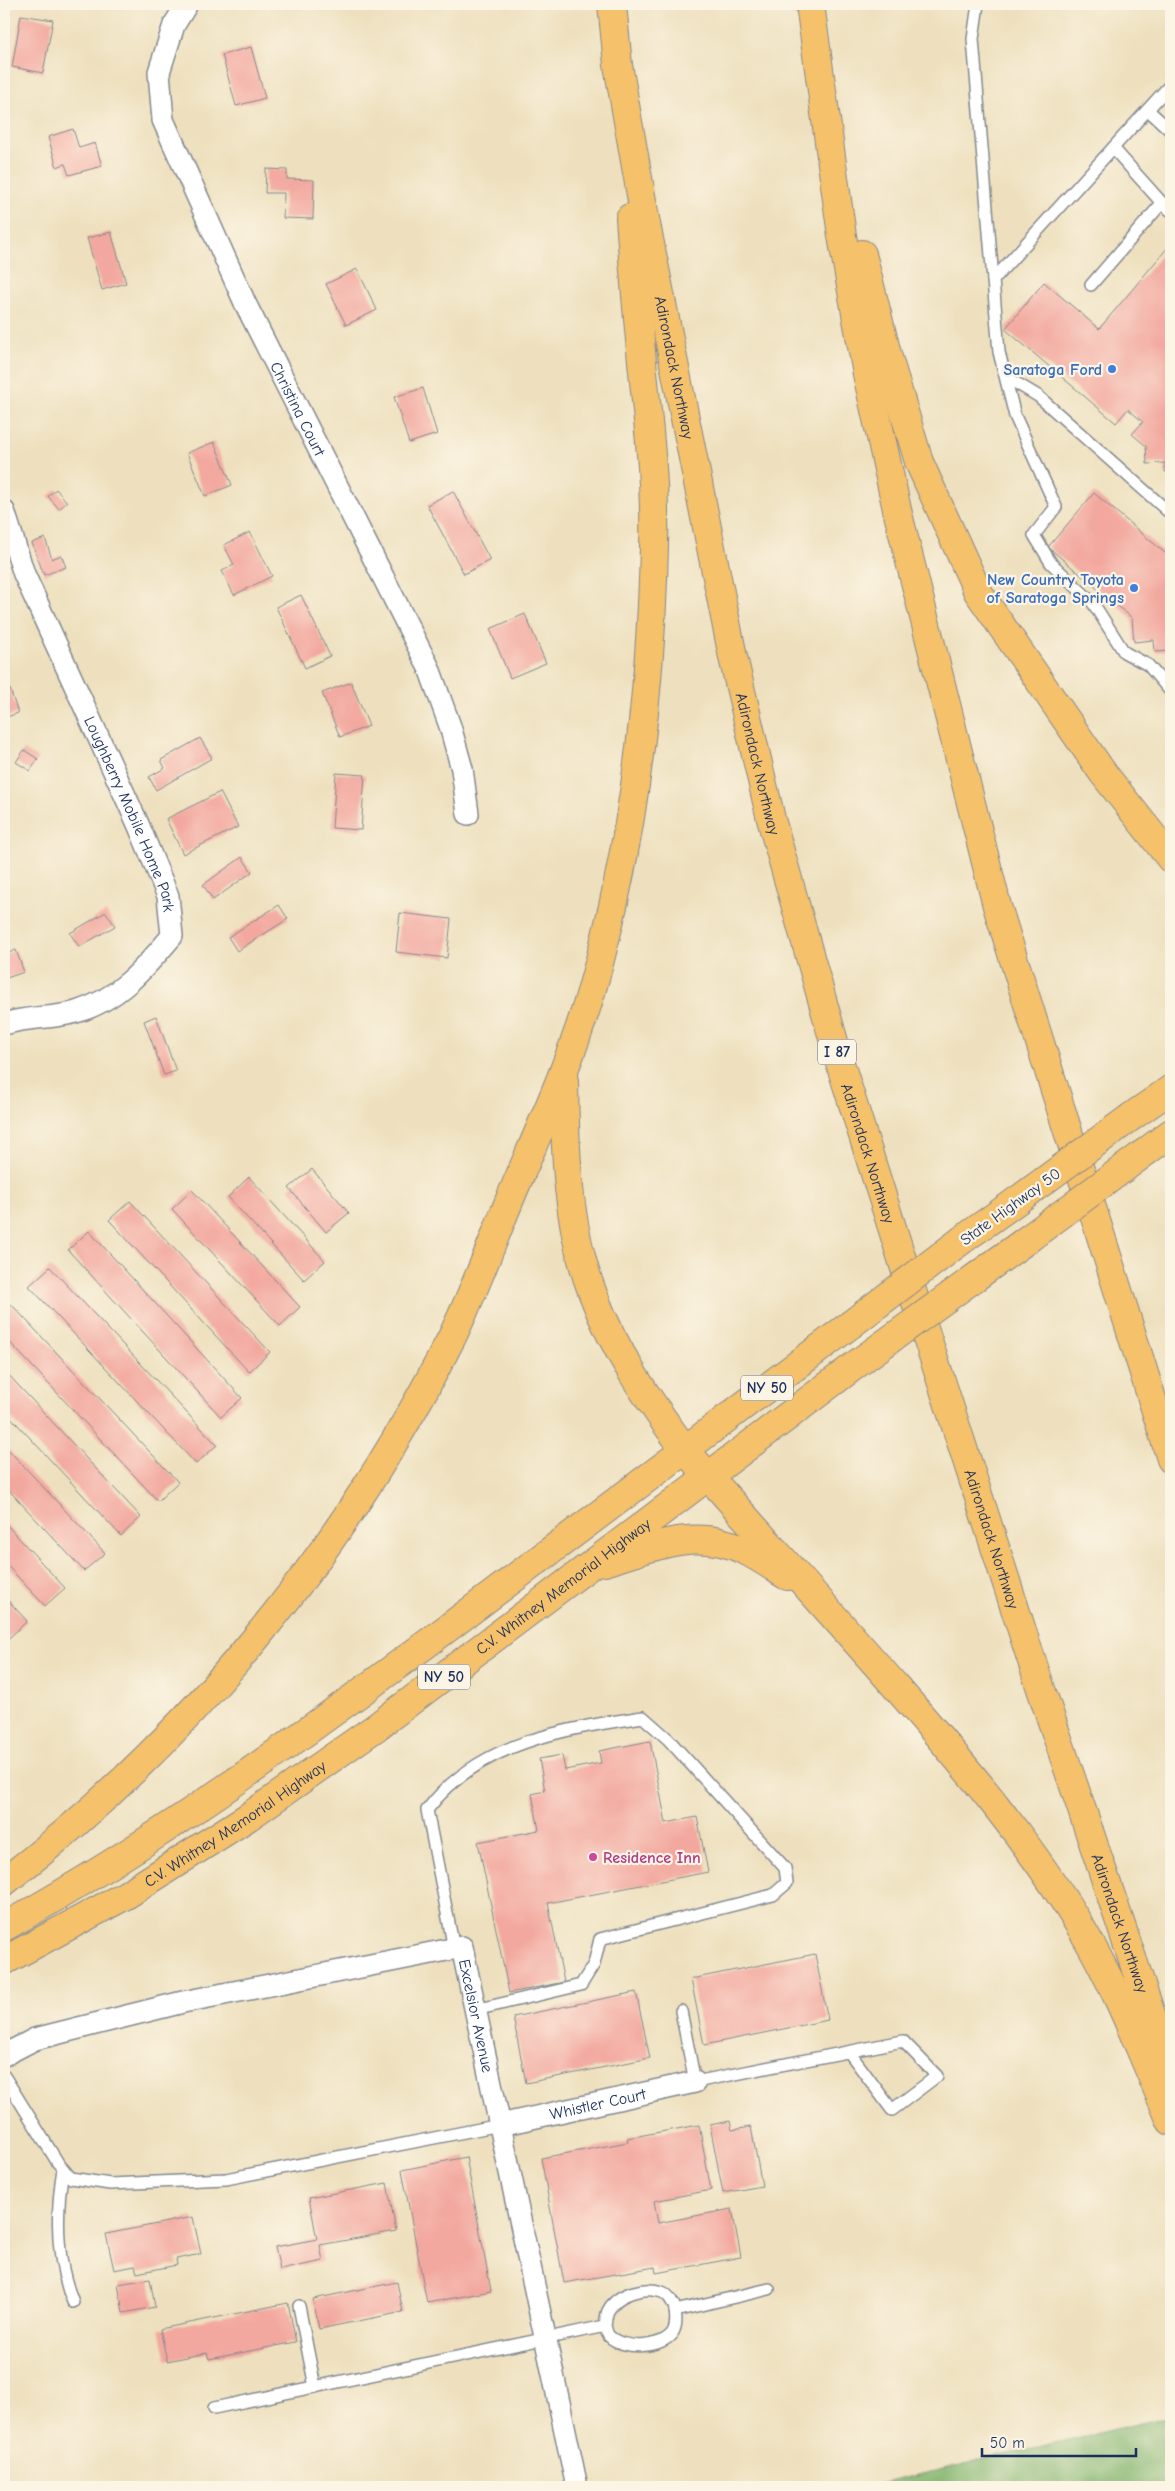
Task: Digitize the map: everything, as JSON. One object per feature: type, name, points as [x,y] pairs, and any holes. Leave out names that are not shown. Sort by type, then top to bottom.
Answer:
[{"type":"highway","name":"Adirondack Northway","points":[[612,4],[618,65],[647,229],[731,648],[771,819],[840,1064],[914,1297],[1040,1686],[1171,2073]]},
{"type":"highway","points":[[810,4],[842,236],[867,374],[898,514],[997,906],[1171,1459]]},
{"type":"highway","points":[[4,1882],[94,1806],[190,1714],[268,1624],[313,1568],[380,1466],[454,1332],[563,1070],[591,993],[614,903],[642,732],[651,612],[654,530],[652,467],[618,65]]},
{"type":"highway","points":[[822,99],[890,363],[919,462],[952,538],[978,592],[1010,639],[1103,773],[1171,859]]},
{"type":"highway","points":[[563,1070],[565,1158],[580,1248],[592,1294],[612,1337],[650,1402],[685,1450],[814,1593],[995,1802],[1037,1860],[1084,1932],[1122,2009],[1171,2121]]},
{"type":"highway","name":"State Highway 50","points":[[850,1325],[962,1240],[1171,1090]]},
{"type":"highway","name":"C.V. Whitney Memorial Highway","points":[[4,1961],[126,1895],[248,1817],[375,1728],[862,1360],[1171,1133]]},
{"type":"highway","name":"C.V. Whitney Memorial Highway","points":[[4,1927],[70,1890],[228,1787],[327,1717],[850,1325]]},
{"type":"highway","points":[[587,1568],[677,1540],[693,1538],[724,1542],[745,1550],[814,1593]]},
{"type":"street","name":"Christina Court","points":[[187,4],[174,25],[159,72],[163,120],[246,305],[428,668],[450,726],[462,769],[468,814]]},
{"type":"street","name":"Loughberry Mobile Home Park","points":[[4,512],[24,574],[138,824],[168,896],[172,936],[144,968],[117,994],[76,1012],[4,1024]]},
{"type":"street","name":"Excelsior Avenue","points":[[4,2055],[35,2038],[183,2002],[462,1947],[577,2487]]},
{"type":"street","name":"Whistler Court","points":[[500,2125],[695,2082]]},
{"type":"lane","points":[[978,4],[973,39],[999,352],[1015,416],[1056,507],[1034,536],[1051,563],[1093,602],[1124,652],[1148,665],[1171,692]]},
{"type":"lane","points":[[993,280],[1171,84]]},
{"type":"lane","points":[[1148,110],[1171,131]]},
{"type":"lane","points":[[1113,148],[1171,211]]},
{"type":"lane","points":[[1091,285],[1162,203]]},
{"type":"lane","points":[[1006,377],[1038,396],[1171,514]]},
{"type":"lane","points":[[454,1949],[427,1810],[441,1791],[480,1762],[533,1738],[588,1725],[642,1717],[668,1739],[785,1868],[787,1883],[773,1895],[600,1939],[594,1964],[581,1985],[475,2010]]},
{"type":"lane","points":[[681,2011],[695,2082],[903,2041],[937,2076],[892,2110],[849,2052]]},
{"type":"lane","points":[[4,2076],[62,2169],[71,2178],[110,2184],[226,2179],[500,2125]]},
{"type":"lane","points":[[62,2169],[58,2200],[62,2264],[65,2283],[73,2302]]},
{"type":"lane","points":[[652,2288],[666,2293],[675,2306],[676,2323],[673,2332],[656,2343],[629,2345],[616,2341],[608,2335],[605,2326],[608,2310],[619,2299],[633,2292],[652,2288]]},
{"type":"lane","points":[[675,2311],[769,2289]]},
{"type":"lane","points":[[299,2306],[315,2387]]},
{"type":"lane","points":[[214,2408],[605,2326]]},
{"type":"green space","points":[[1171,2416],[1171,2487],[866,2487]]},
{"type":"building","points":[[21,15],[53,20],[43,73],[12,67]]},
{"type":"building","points":[[251,47],[265,98],[236,106],[222,55]]},
{"type":"building","points":[[73,129],[79,148],[95,143],[102,166],[69,175],[65,164],[57,167],[48,137]]},
{"type":"building","points":[[266,169],[287,170],[287,179],[314,180],[313,219],[283,218],[284,193],[265,193]]},
{"type":"building","points":[[111,232],[126,283],[102,290],[87,238]]},
{"type":"building","name":"Saratoga Ford","points":[[1169,246],[1171,248],[1171,471],[1165,472],[1165,463],[1147,464],[1146,446],[1132,434],[1143,422],[1128,409],[1116,423],[1005,329],[1044,282],[1099,329]]},
{"type":"building","points":[[357,269],[377,310],[346,325],[326,284]]},
{"type":"building","points":[[423,388],[437,434],[409,443],[394,397]]},
{"type":"building","points":[[214,442],[232,485],[205,496],[187,453]]},
{"type":"building","points":[[56,489],[67,502],[59,509],[48,496]]},
{"type":"building","points":[[453,491],[490,560],[464,574],[427,505]]},
{"type":"building","name":"New Country Toyota of Saratoga Springs","points":[[1094,493],[1171,558],[1171,651],[1155,652],[1154,640],[1134,642],[1132,618],[1048,547]]},
{"type":"building","points":[[250,532],[272,576],[234,595],[222,571],[234,565],[224,545]]},
{"type":"building","points":[[45,538],[52,559],[61,555],[66,567],[44,575],[32,543]]},
{"type":"building","points":[[301,595],[330,656],[305,668],[276,607]]},
{"type":"building","points":[[525,614],[546,663],[510,678],[490,629]]},
{"type":"building","points":[[351,682],[369,726],[340,737],[322,693]]},
{"type":"building","points":[[10,689],[18,713],[4,718],[4,691]]},
{"type":"building","points":[[200,738],[212,758],[156,790],[149,777],[165,768],[161,760]]},
{"type":"building","points":[[24,750],[38,759],[30,771],[16,762]]},
{"type":"building","points":[[336,773],[365,775],[361,830],[332,828]]},
{"type":"building","points":[[220,792],[238,827],[183,854],[166,819]]},
{"type":"building","points":[[242,857],[252,872],[213,900],[203,885]]},
{"type":"building","points":[[279,905],[288,919],[237,951],[228,937]]},
{"type":"building","points":[[106,912],[115,926],[79,947],[70,933]]},
{"type":"building","points":[[400,913],[451,919],[447,958],[396,952]]},
{"type":"building","points":[[16,950],[24,972],[4,979],[4,955]]},
{"type":"building","points":[[156,1016],[176,1071],[164,1075],[144,1021]]},
{"type":"building","points":[[312,1169],[349,1213],[326,1232],[289,1188]]},
{"type":"building","points":[[249,1177],[325,1261],[304,1280],[228,1197]]},
{"type":"building","points":[[192,1190],[300,1307],[280,1326],[172,1209]]},
{"type":"building","points":[[130,1201],[270,1352],[249,1372],[109,1220]]},
{"type":"building","points":[[89,1231],[242,1398],[221,1417],[68,1250]]},
{"type":"building","points":[[50,1267],[217,1445],[196,1464],[29,1286]]},
{"type":"building","points":[[11,1304],[178,1482],[158,1501],[4,1336],[4,1311]]},
{"type":"building","points":[[4,1370],[141,1517],[121,1536],[4,1410]]},
{"type":"building","points":[[4,1445],[105,1553],[84,1571],[4,1485]]},
{"type":"building","points":[[4,1522],[65,1588],[45,1606],[4,1562]]},
{"type":"building","points":[[4,1596],[27,1621],[7,1640],[4,1637]]},
{"type":"building","name":"Residence Inn","points":[[650,1741],[666,1823],[697,1817],[708,1872],[548,1903],[564,1982],[509,1993],[478,1842],[539,1830],[532,1794],[545,1791],[539,1759],[562,1755],[565,1770],[601,1763],[599,1751]]},
{"type":"building","points":[[815,1954],[828,2020],[704,2045],[691,1979]]},
{"type":"building","points":[[636,1992],[650,2058],[526,2083],[513,2017]]},
{"type":"building","points":[[730,2121],[732,2130],[751,2127],[762,2186],[723,2193],[710,2125]]},
{"type":"building","points":[[699,2125],[711,2190],[654,2201],[658,2223],[732,2209],[741,2257],[656,2273],[655,2267],[564,2283],[541,2158],[628,2142],[627,2138]]},
{"type":"building","points":[[466,2157],[491,2291],[427,2303],[402,2170]]},
{"type":"building","points":[[387,2183],[396,2231],[320,2245],[323,2261],[280,2270],[275,2247],[317,2239],[309,2198]]},
{"type":"building","points":[[193,2217],[201,2254],[176,2259],[177,2265],[137,2273],[135,2266],[114,2270],[106,2234]]},
{"type":"building","points":[[150,2279],[155,2307],[123,2313],[118,2284]]},
{"type":"building","points":[[397,2282],[403,2312],[319,2329],[313,2299]]},
{"type":"building","points":[[288,2303],[296,2342],[209,2359],[207,2353],[167,2361],[160,2329]]},
{"type":"place","name":"Saratoga Ford","points":[[1112,369]]},
{"type":"place","name":"New Country Toyota of Saratoga Springs","points":[[1134,588]]},
{"type":"place","name":"Residence Inn","points":[[593,1857]]}]
